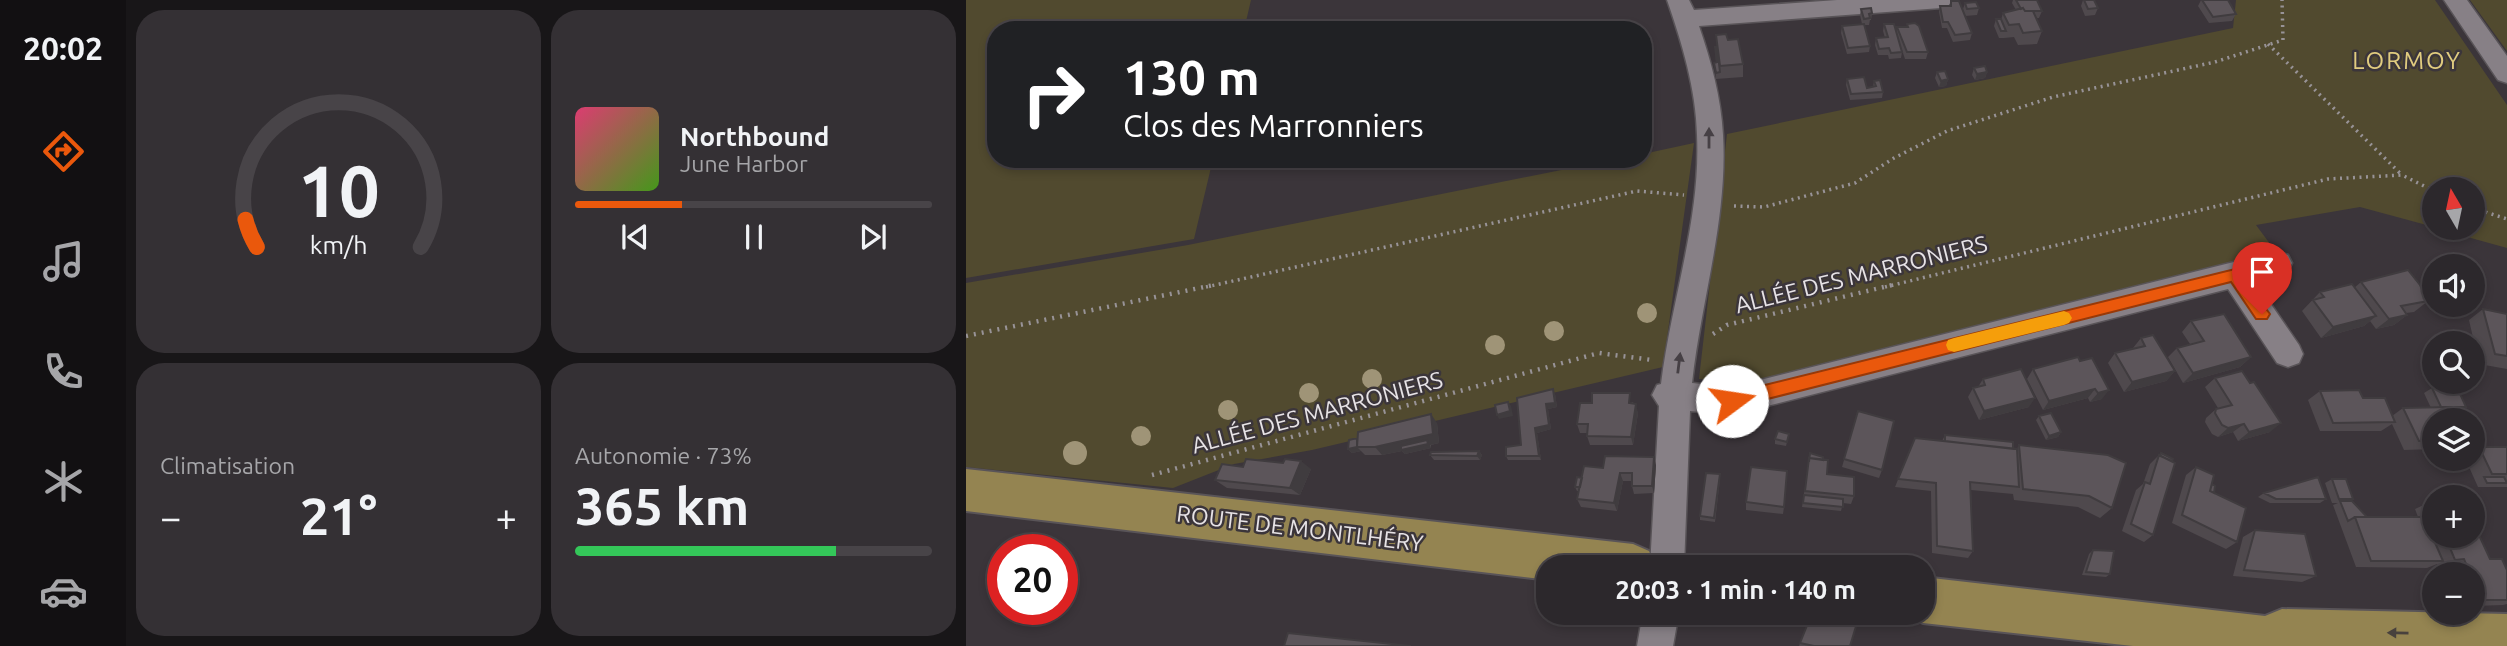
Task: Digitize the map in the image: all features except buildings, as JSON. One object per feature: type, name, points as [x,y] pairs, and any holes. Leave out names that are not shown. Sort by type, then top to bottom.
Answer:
[{"type":"main road","name":"ROUTE DE MONTLHÉRY","points":[[966,490],[1536,556]]},
{"type":"main road","points":[[1935,601],[2210,631],[2311,646]]},
{"type":"main road","points":[[2210,631],[2466,634],[2507,637]]},
{"type":"street","points":[[1668,555],[1672,396],[1706,198],[1708,107],[1681,10],[1941,0]]},
{"type":"street","points":[[2455,0],[2504,65]]},
{"type":"street","points":[[1672,396],[1732,401],[2278,263]]},
{"type":"street","points":[[2235,275],[2288,354]]},
{"type":"street","points":[[1655,646],[1659,625]]},
{"type":"path","points":[[966,336],[1297,268],[1637,191],[1706,198],[1734,206],[1764,208],[1855,183],[1875,168],[1947,131],[2053,97],[2215,62],[2283,40],[2282,0]]},
{"type":"path","points":[[2268,44],[2402,175]]},
{"type":"path","name":"ALLÉE DES MARRONIERS","points":[[1141,478],[1599,353],[1655,360],[1680,354],[1727,325],[2328,179],[2402,175],[2422,185]]},
{"type":"path","points":[[2485,212],[2507,219]]},
{"type":"shaded area","points":[[966,0],[1251,0],[1246,21],[987,21],[987,168],[1211,168],[1194,239],[966,278]]},
{"type":"shaded area","points":[[2236,0],[2435,0],[2507,105],[2507,248],[2478,240],[2485,240],[2485,177],[2422,177],[2422,224],[2360,207],[2256,225],[2276,252],[1743,384],[1699,379],[1727,134],[2233,28]]},
{"type":"shaded area","points":[[2470,0],[2507,0],[2507,51]]},
{"type":"shaded area","points":[[1694,143],[1663,367],[1312,450],[1234,464],[1173,488],[966,467],[966,283],[1188,245],[1571,168],[1652,168],[1652,152]]},
{"type":"slow traffic","points":[[1954,345],[2064,318]]},
{"type":"district","name":"LORMOY","points":[[2407,60]]},
{"type":"route","points":[[1732,401],[2235,275],[2262,314]]}]
